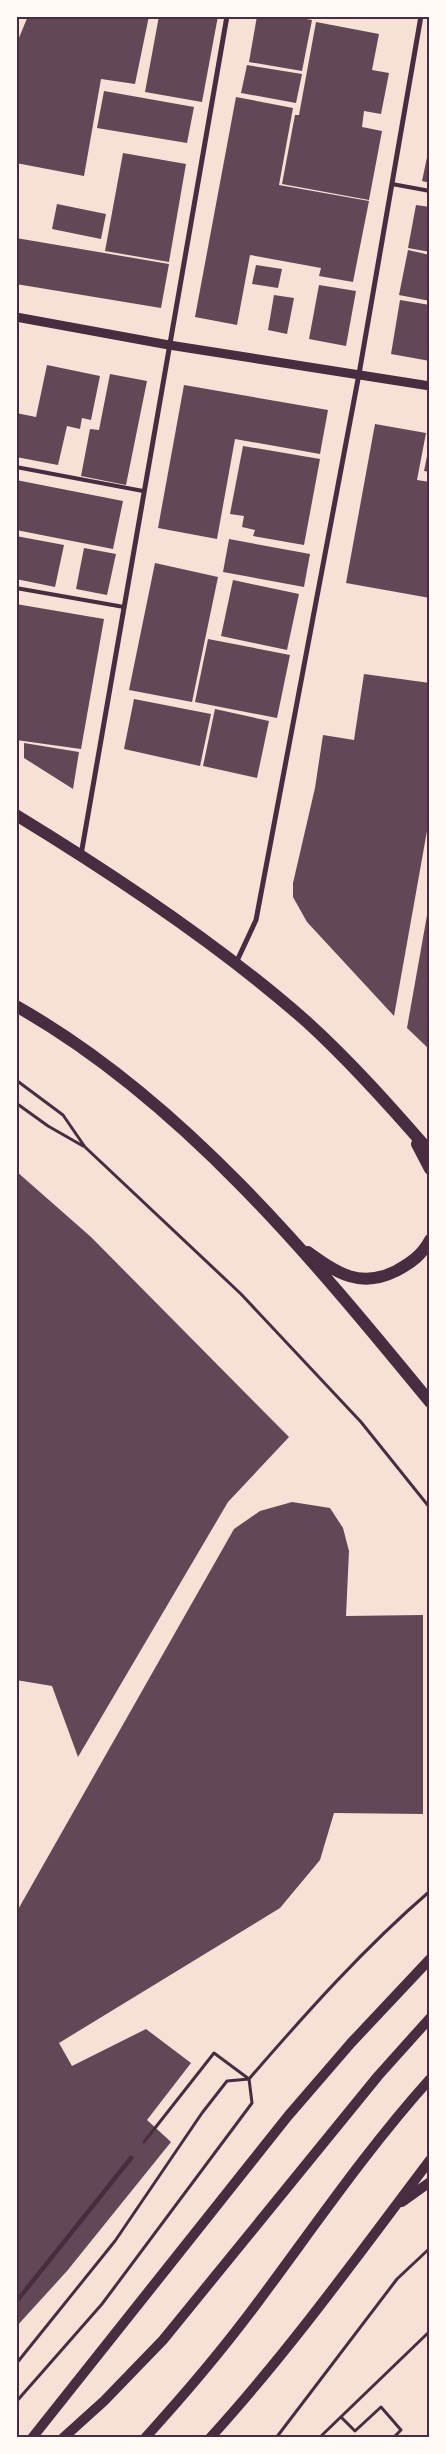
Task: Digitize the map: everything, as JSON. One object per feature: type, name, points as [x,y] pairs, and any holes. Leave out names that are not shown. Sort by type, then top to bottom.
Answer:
[{"type":"main road","points":[[16,815],[81,855],[235,963],[307,1022],[430,1152]]},
{"type":"main road","points":[[16,1006],[100,1061],[160,1106],[216,1160],[287,1237],[368,1326],[430,1402]]},
{"type":"main road","points":[[409,1128],[430,1169]]},
{"type":"main road","points":[[287,1237],[334,1271],[358,1279],[382,1278],[409,1264],[424,1251],[430,1240]]},
{"type":"main road","points":[[32,2438],[288,2116],[351,2043],[430,1959]]},
{"type":"main road","points":[[63,2438],[104,2401],[163,2340],[378,2076],[430,2018]]},
{"type":"main road","points":[[145,2438],[204,2372],[261,2299],[352,2173],[430,2079]]},
{"type":"main road","points":[[210,2438],[252,2393],[324,2302],[430,2160]]},
{"type":"main road","points":[[394,2207],[430,2182]]},
{"type":"street","points":[[81,855],[227,16]]},
{"type":"street","points":[[235,963],[256,920],[359,374],[422,16]]},
{"type":"street","points":[[16,317],[169,345],[430,386]]},
{"type":"street","points":[[16,2302],[131,2158]]},
{"type":"lane","points":[[392,184],[430,191]]},
{"type":"lane","points":[[16,467],[143,491]]},
{"type":"lane","points":[[16,588],[124,607]]},
{"type":"path","points":[[16,1080],[63,1115],[85,1147],[241,1294],[360,1422],[430,1508]]},
{"type":"path","points":[[16,1103],[48,1126],[85,1147]]},
{"type":"path","points":[[16,2364],[114,2241],[202,2113],[227,2081],[249,2079],[314,2004],[430,1891]]},
{"type":"path","points":[[16,2402],[81,2329],[252,2104],[249,2079],[214,2054],[131,2158]]},
{"type":"path","points":[[276,2438],[392,2285],[430,2248]]},
{"type":"path","points":[[319,2438],[430,2331]]},
{"type":"path","points":[[341,2417],[355,2431],[381,2407],[402,2430],[393,2438]]},
{"type":"building","points":[[28,16],[149,16],[135,84],[101,79],[84,176],[16,163],[16,45]]},
{"type":"building","points":[[159,16],[218,16],[202,102],[145,92]]},
{"type":"building","points":[[257,16],[289,16],[312,20],[302,71],[249,62]]},
{"type":"building","points":[[316,22],[379,34],[372,70],[389,73],[381,114],[364,111],[362,127],[382,131],[369,200],[282,184],[295,115],[299,115]]},
{"type":"building","points":[[247,65],[302,74],[296,103],[241,93]]},
{"type":"building","points":[[104,91],[194,107],[187,143],[97,128]]},
{"type":"building","points":[[236,97],[293,108],[279,185],[369,201],[353,282],[319,276],[321,268],[250,255],[237,325],[195,317]]},
{"type":"building","points":[[430,148],[430,183],[422,181]]},
{"type":"building","points":[[123,153],[186,164],[169,262],[105,251]]},
{"type":"building","points":[[57,204],[106,214],[101,239],[52,229]]},
{"type":"building","points":[[416,205],[430,207],[430,252],[408,248]]},
{"type":"building","points":[[16,238],[169,264],[161,308],[16,284]]},
{"type":"building","points":[[408,250],[430,255],[430,301],[399,295]]},
{"type":"building","points":[[256,265],[282,269],[278,288],[252,284]]},
{"type":"building","points":[[319,285],[356,291],[346,346],[309,339]]},
{"type":"building","points":[[274,295],[294,298],[287,334],[268,330]]},
{"type":"building","points":[[400,300],[430,305],[430,361],[391,354]]},
{"type":"building","points":[[47,365],[100,376],[91,420],[82,418],[80,429],[67,426],[58,465],[16,457],[16,413],[36,417]]},
{"type":"building","points":[[110,374],[147,381],[126,485],[81,476],[90,429],[99,430]]},
{"type":"building","points":[[184,385],[328,410],[320,454],[235,439],[217,539],[158,528]]},
{"type":"building","points":[[375,424],[426,433],[417,480],[430,482],[430,598],[346,583]]},
{"type":"building","points":[[243,446],[320,459],[304,545],[253,536],[255,530],[242,527],[244,516],[230,514]]},
{"type":"building","points":[[430,446],[430,472],[424,471]]},
{"type":"building","points":[[16,480],[123,501],[113,549],[16,530]]},
{"type":"building","points":[[16,536],[64,545],[55,587],[16,579]]},
{"type":"building","points":[[229,539],[310,554],[304,587],[223,572]]},
{"type":"building","points":[[84,548],[116,554],[107,595],[76,589]]},
{"type":"building","points":[[155,563],[218,577],[192,702],[129,690]]},
{"type":"building","points":[[233,580],[299,594],[287,650],[221,636]]},
{"type":"building","points":[[16,604],[104,619],[81,749],[16,740]]},
{"type":"building","points":[[208,639],[290,655],[277,718],[195,702]]},
{"type":"building","points":[[364,674],[430,683],[430,814],[394,1016],[307,922],[293,897],[293,883],[315,788],[323,735],[354,740]]},
{"type":"building","points":[[134,699],[211,714],[200,766],[124,749]]},
{"type":"building","points":[[215,709],[269,721],[257,778],[203,766]]},
{"type":"building","points":[[24,743],[79,752],[73,789],[24,758]]},
{"type":"building","points":[[430,904],[430,1050],[407,1028]]},
{"type":"building","points":[[16,1171],[91,1237],[289,1437],[228,1502],[78,1757],[52,1686],[16,1680]]},
{"type":"building","points":[[292,1502],[330,1508],[343,1528],[349,1551],[346,1616],[423,1615],[423,1814],[334,1813],[320,1860],[280,1908],[59,2043],[72,2066],[146,2029],[191,2063],[147,2120],[171,2142],[67,2271],[16,2327],[16,1913],[234,1529],[260,1511]]}]
